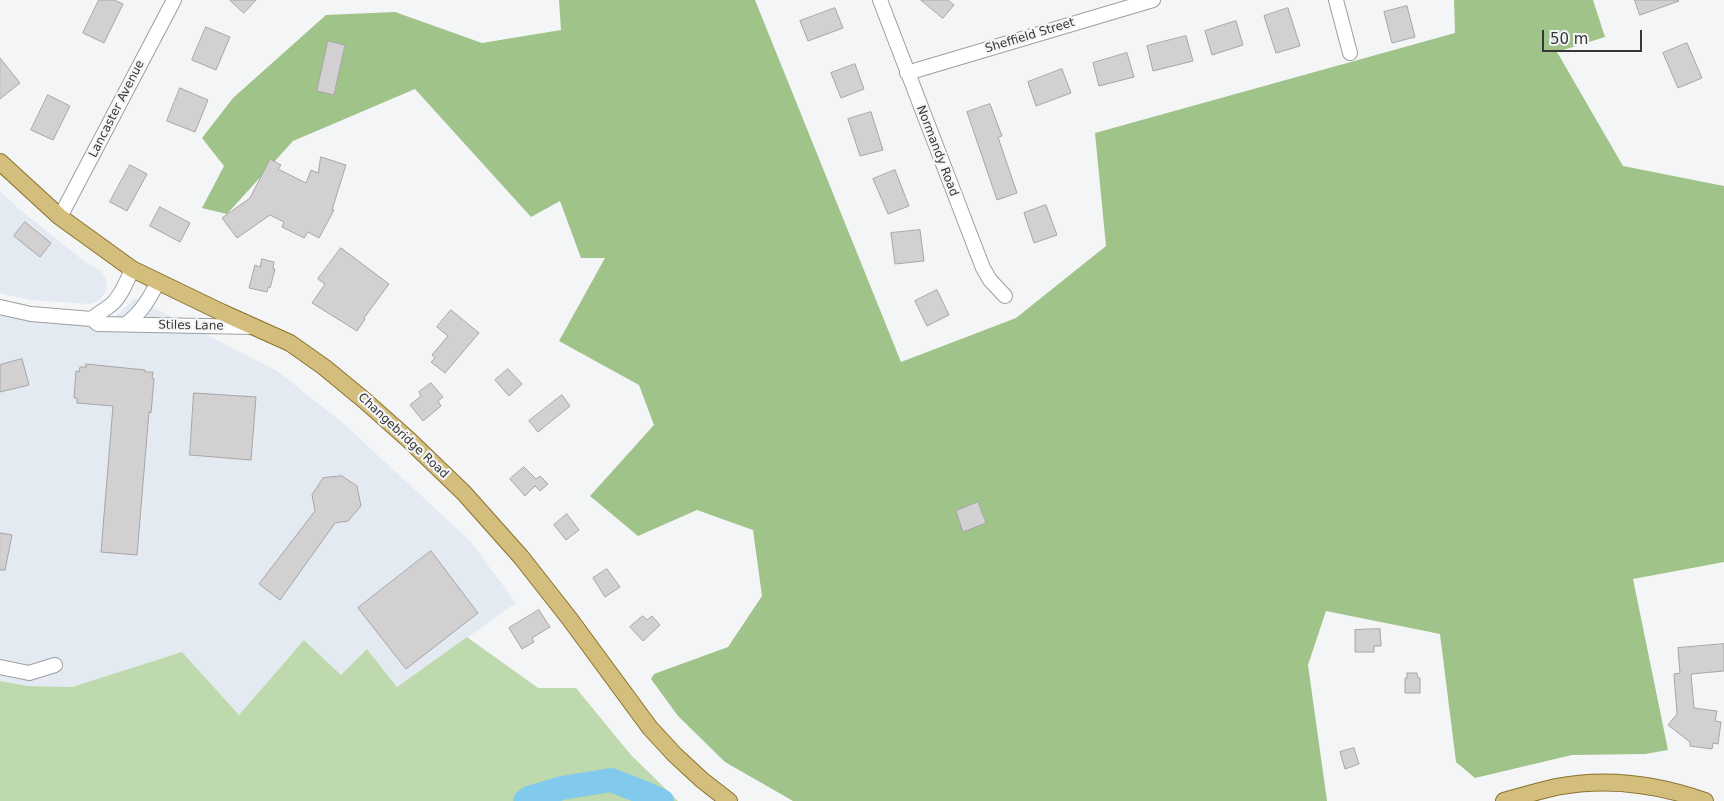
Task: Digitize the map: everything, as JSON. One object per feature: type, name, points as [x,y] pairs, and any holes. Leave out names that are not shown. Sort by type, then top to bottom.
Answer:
[{"type":"main road","name":"Changebridge Road","points":[[0,162],[60,217],[132,269],[290,343],[324,367],[409,440],[464,493],[521,557],[569,618],[650,728],[695,774],[729,801]]},
{"type":"main road","points":[[1504,801],[1557,787],[1584,783],[1612,782],[1666,789],[1705,801]]},
{"type":"street","name":"Lancaster Avenue","points":[[60,217],[174,0]]},
{"type":"street","name":"Normandy Road","points":[[880,0],[983,268],[990,280],[1005,296]]},
{"type":"street","name":"Sheffield Street","points":[[907,73],[1153,0]]},
{"type":"street","points":[[1336,0],[1350,53]]},
{"type":"street","points":[[92,319],[113,303],[125,285],[132,269]]},
{"type":"street","name":"Stiles Lane","points":[[126,324],[148,302],[158,282]]},
{"type":"street","name":"Stiles Lane","points":[[0,307],[30,314],[92,319],[98,324],[255,328]]},
{"type":"street","points":[[0,667],[29,673],[55,665]]},
{"type":"shaded area","points":[[0,191],[81,259],[102,272],[107,281],[106,290],[100,300],[90,304],[30,300],[0,293]]},
{"type":"shaded area","points":[[135,298],[277,371],[344,424],[470,541],[516,603],[397,687],[367,649],[341,675],[304,640],[239,715],[182,652],[72,687],[28,686],[0,681],[0,306],[112,320]]},
{"type":"green space","points":[[559,0],[755,0],[901,362],[1016,318],[1106,246],[1095,133],[1455,33],[1454,0],[1593,0],[1605,37],[1557,52],[1623,166],[1724,186],[1724,562],[1633,579],[1668,750],[1645,754],[1572,755],[1475,778],[1456,762],[1440,634],[1326,611],[1308,665],[1327,801],[793,801],[725,762],[678,716],[651,679],[654,674],[728,647],[762,596],[753,530],[697,510],[638,536],[590,496],[654,425],[639,385],[559,341],[605,258],[581,258],[560,201],[531,217],[415,89],[293,141],[227,214],[202,208],[224,166],[202,138],[233,98],[326,15],[395,12],[482,43],[561,30]]},
{"type":"green space","points":[[467,637],[538,688],[576,688],[631,755],[678,801],[0,801],[0,681],[28,686],[72,687],[182,652],[239,715],[304,640],[341,675],[367,649],[397,687]]},
{"type":"building","points":[[99,0],[114,0],[123,4],[104,43],[83,33]]},
{"type":"building","points":[[230,0],[256,0],[244,13]]},
{"type":"building","points":[[921,0],[948,0],[954,5],[943,18]]},
{"type":"building","points":[[1635,0],[1678,0],[1679,1],[1640,15]]},
{"type":"building","points":[[1407,6],[1415,37],[1392,43],[1384,12]]},
{"type":"building","points":[[835,8],[843,28],[808,41],[800,21]]},
{"type":"building","points":[[1288,8],[1300,46],[1276,53],[1264,16]]},
{"type":"building","points":[[1236,21],[1243,45],[1212,55],[1205,31]]},
{"type":"building","points":[[206,27],[230,37],[216,70],[192,60]]},
{"type":"building","points":[[1186,36],[1193,61],[1153,71],[1147,46]]},
{"type":"building","points":[[328,41],[345,45],[334,95],[317,91]]},
{"type":"building","points":[[1687,43],[1702,78],[1678,88],[1663,53]]},
{"type":"building","points":[[1127,53],[1134,77],[1099,86],[1093,63]]},
{"type":"building","points":[[0,58],[20,83],[0,99]]},
{"type":"building","points":[[855,64],[864,89],[841,98],[831,73]]},
{"type":"building","points":[[1062,69],[1071,93],[1036,106],[1028,82]]},
{"type":"building","points":[[180,88],[208,100],[195,132],[167,121]]},
{"type":"building","points":[[48,95],[70,106],[53,140],[31,130]]},
{"type":"building","points":[[990,104],[1002,136],[998,137],[1017,193],[997,200],[967,112]]},
{"type":"building","points":[[871,112],[883,150],[860,156],[848,119]]},
{"type":"building","points":[[321,157],[346,165],[332,210],[334,210],[319,238],[308,232],[304,238],[282,227],[284,222],[270,215],[237,238],[222,218],[250,198],[270,159],[281,165],[278,169],[306,183],[311,170],[318,173]]},
{"type":"building","points":[[130,165],[147,174],[127,211],[110,202]]},
{"type":"building","points":[[895,170],[909,206],[888,214],[873,179]]},
{"type":"building","points":[[1046,205],[1057,235],[1034,243],[1024,213]]},
{"type":"building","points":[[160,207],[190,223],[180,242],[150,226]]},
{"type":"building","points":[[25,222],[51,243],[40,257],[14,236]]},
{"type":"building","points":[[920,230],[924,261],[895,264],[891,233]]},
{"type":"building","points":[[341,248],[389,284],[364,318],[357,331],[312,303],[325,284],[318,279]]},
{"type":"building","points":[[262,259],[274,262],[273,269],[275,269],[270,288],[268,287],[267,292],[249,288],[255,265],[260,267]]},
{"type":"building","points":[[937,290],[949,315],[927,326],[915,301]]},
{"type":"building","points":[[451,310],[479,333],[445,373],[431,362],[435,358],[432,355],[448,336],[437,327]]},
{"type":"building","points":[[22,359],[29,385],[0,392],[0,365]]},
{"type":"building","points":[[86,364],[153,372],[152,378],[154,379],[151,413],[149,412],[137,555],[101,552],[113,406],[77,403],[77,398],[74,398],[76,371],[79,372],[80,367],[86,367]]},
{"type":"building","points":[[508,369],[522,384],[509,396],[495,380]]},
{"type":"building","points":[[431,383],[443,397],[438,401],[441,406],[423,421],[410,405],[421,396],[419,392]]},
{"type":"building","points":[[194,393],[256,397],[251,460],[190,455]]},
{"type":"building","points":[[562,395],[570,406],[538,432],[529,421]]},
{"type":"building","points":[[524,467],[536,479],[540,476],[548,484],[540,491],[535,486],[525,496],[510,479]]},
{"type":"building","points":[[342,476],[357,486],[361,506],[348,521],[335,523],[280,600],[259,584],[315,511],[312,495],[323,478]]},
{"type":"building","points":[[978,502],[986,523],[963,532],[956,511]]},
{"type":"building","points":[[567,514],[579,530],[566,540],[554,525]]},
{"type":"building","points":[[0,533],[12,535],[5,570],[0,570]]},
{"type":"building","points":[[431,551],[478,613],[406,669],[358,608]]},
{"type":"building","points":[[607,569],[620,587],[605,597],[593,578]]},
{"type":"building","points":[[539,610],[550,627],[532,638],[534,642],[522,649],[509,628]]},
{"type":"building","points":[[643,616],[647,620],[652,616],[660,625],[643,641],[630,627]]},
{"type":"building","points":[[1380,629],[1381,646],[1374,646],[1374,652],[1355,652],[1355,630]]},
{"type":"building","points":[[1724,644],[1724,671],[1691,674],[1694,708],[1717,711],[1715,721],[1721,722],[1718,744],[1713,743],[1712,749],[1690,746],[1690,742],[1668,725],[1677,714],[1674,674],[1680,673],[1678,648]]},
{"type":"building","points":[[1407,673],[1417,673],[1418,678],[1420,678],[1420,693],[1405,693]]},
{"type":"building","points":[[1354,748],[1359,764],[1345,769],[1340,752]]},
{"type":"waterway","points":[[525,801],[529,798],[562,788],[611,780],[662,801]]}]
